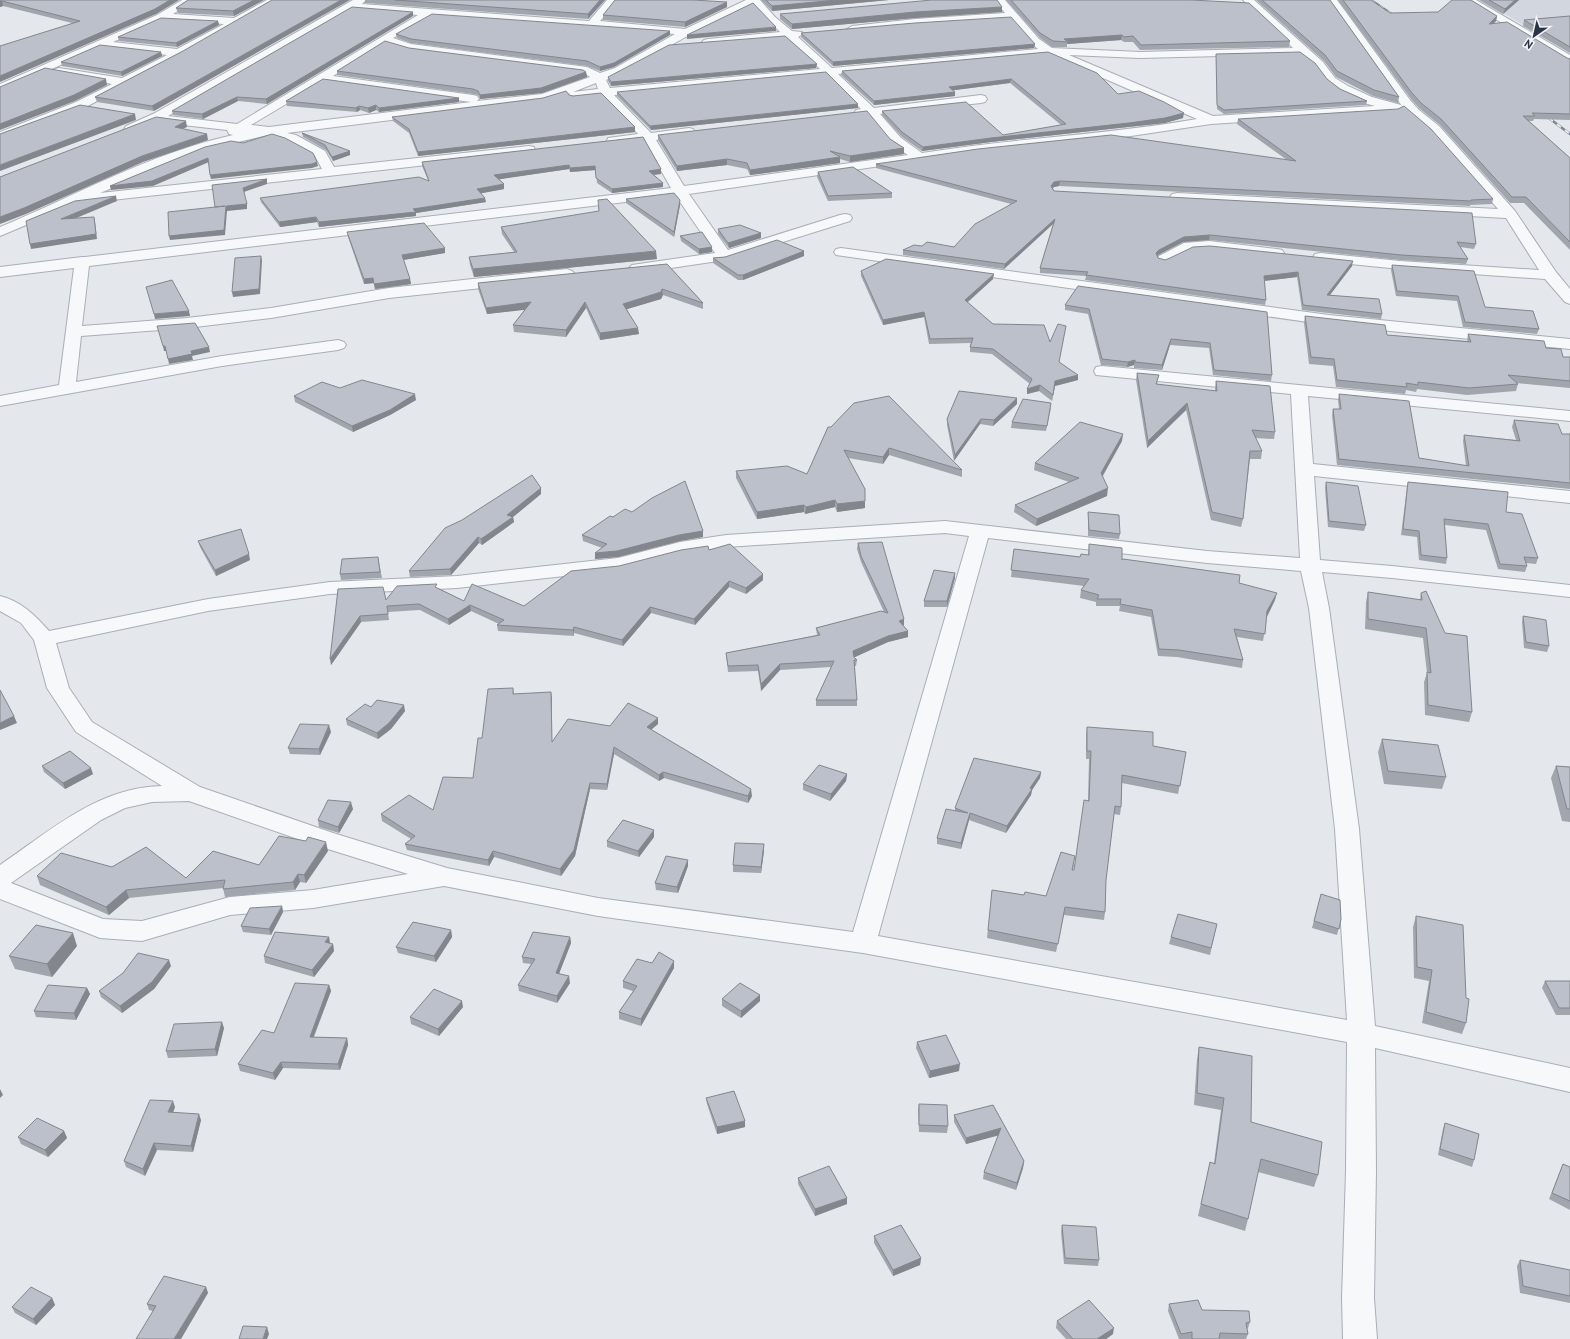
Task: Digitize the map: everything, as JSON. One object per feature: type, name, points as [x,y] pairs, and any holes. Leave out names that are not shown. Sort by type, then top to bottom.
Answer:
[{"type":"street","points":[[0,88],[42,68],[161,17],[189,0]]},
{"type":"street","points":[[0,136],[80,105],[179,54],[275,0]]},
{"type":"street","points":[[592,24],[613,0]]},
{"type":"street","points":[[999,0],[1035,41],[1049,51],[1211,120]]},
{"type":"street","points":[[1332,0],[1397,91],[1415,113],[1440,134],[1510,214],[1550,275],[1570,299]]},
{"type":"street","points":[[1469,0],[1570,60]]},
{"type":"street","points":[[1246,2],[1303,52],[1319,64],[1331,80],[1344,89],[1368,100],[1415,113]]},
{"type":"street","points":[[121,132],[155,118],[356,3],[430,13],[592,24],[690,40],[719,18],[760,10]]},
{"type":"street","points":[[724,3],[760,10],[830,72],[871,112],[896,141],[920,157]]},
{"type":"street","points":[[0,232],[150,167],[201,147],[237,129],[384,39],[430,13]]},
{"type":"street","points":[[840,30],[915,22],[1012,16]]},
{"type":"street","points":[[161,17],[236,21]]},
{"type":"street","points":[[543,97],[619,70],[665,46],[690,40],[810,33]]},
{"type":"street","points":[[384,39],[410,47],[587,70],[619,70]]},
{"type":"street","points":[[100,44],[179,54]]},
{"type":"street","points":[[366,51],[410,47]]},
{"type":"street","points":[[201,147],[269,131],[543,97],[606,93],[1049,51],[1140,55],[1303,52]]},
{"type":"street","points":[[42,68],[123,82]]},
{"type":"street","points":[[587,70],[599,78],[606,93],[648,137],[680,191],[725,256]]},
{"type":"street","points":[[321,78],[500,103]]},
{"type":"street","points":[[848,114],[981,99]]},
{"type":"street","points":[[80,105],[102,108]]},
{"type":"street","points":[[0,272],[82,261],[680,191],[994,146],[1080,138],[1185,125],[1211,120],[1396,108]]},
{"type":"street","points":[[132,114],[237,129],[269,131],[291,138],[320,154],[330,172]]},
{"type":"street","points":[[600,142],[702,131]]},
{"type":"street","points":[[75,200],[545,148]]},
{"type":"street","points":[[1162,197],[1510,214]]},
{"type":"street","points":[[626,269],[725,256],[845,218]]},
{"type":"street","points":[[1164,259],[1190,246],[1209,245],[1291,254]]},
{"type":"street","points":[[841,252],[1329,320],[1570,344]]},
{"type":"street","points":[[1306,256],[1400,265],[1550,275]]},
{"type":"street","points":[[67,389],[82,261]]},
{"type":"street","points":[[74,332],[187,323],[271,313],[389,293],[580,273]]},
{"type":"street","points":[[0,401],[222,361],[338,345]]},
{"type":"street","points":[[1102,371],[1570,416]]},
{"type":"street","points":[[1299,390],[1310,565],[1319,608],[1347,829],[1361,1012],[1361,1171],[1358,1298],[1360,1339]]},
{"type":"street","points":[[1304,468],[1570,497]]},
{"type":"street","points":[[44,639],[216,604],[330,588],[457,582],[619,564],[680,548],[726,541],[945,527],[1207,557],[1310,565],[1570,591]]},
{"type":"street","points":[[863,943],[980,530]]},
{"type":"street","points":[[0,602],[28,619],[44,639],[58,688],[84,727],[191,793],[324,839],[445,877],[598,907],[863,943],[1362,1034],[1570,1080]]},
{"type":"street","points":[[0,878],[92,814],[118,801],[152,794],[191,793]]},
{"type":"street","points":[[0,889],[100,928],[142,931],[230,906],[313,899],[445,877]]},
{"type":"shaded area","points":[[1482,0],[1570,0],[1570,51],[1523,25]]},
{"type":"building","points":[[0,0],[170,0],[155,9],[0,76],[0,46],[80,21]]},
{"type":"building","points":[[188,0],[254,0],[233,11],[176,8]]},
{"type":"building","points":[[272,0],[341,0],[152,106],[95,97],[183,51]]},
{"type":"building","points":[[395,0],[600,0],[588,14]]},
{"type":"building","points":[[615,0],[693,0],[727,2],[685,22],[603,15]]},
{"type":"building","points":[[766,0],[837,0],[772,6]]},
{"type":"building","points":[[932,0],[997,0],[1002,7],[915,12],[792,24],[780,14]]},
{"type":"building","points":[[1011,0],[1191,0],[1249,3],[1290,41],[1141,45],[1133,36],[1124,37],[1122,35],[1064,39],[1068,42],[1053,41],[1040,33]]},
{"type":"building","points":[[1262,0],[1330,0],[1399,97],[1374,90],[1337,71],[1325,55]]},
{"type":"building","points":[[1343,0],[1371,0],[1390,13],[1438,12],[1452,0],[1471,0],[1497,16],[1489,24],[1507,22],[1570,59],[1570,114],[1532,113],[1535,116],[1523,116],[1570,158],[1570,242],[1526,197],[1512,197],[1441,119],[1421,103]]},
{"type":"building","points":[[1489,0],[1515,0],[1505,9]]},
{"type":"building","points":[[753,3],[776,27],[687,35]]},
{"type":"building","points":[[352,7],[413,12],[266,99],[237,97],[202,114],[172,111]]},
{"type":"building","points":[[432,14],[670,31],[614,63],[600,67],[587,61],[411,39],[396,34]]},
{"type":"building","points":[[1570,16],[1570,47],[1524,20]]},
{"type":"building","points":[[1011,17],[1035,44],[833,62],[801,33],[915,23]]},
{"type":"building","points":[[161,18],[218,21],[176,43],[118,37]]},
{"type":"building","points":[[785,36],[817,64],[611,82],[608,77],[669,45]]},
{"type":"building","points":[[385,41],[409,48],[583,70],[586,72],[541,88],[480,95],[478,91],[473,89],[337,71]]},
{"type":"building","points":[[100,45],[161,52],[121,72],[61,62]]},
{"type":"building","points":[[1048,52],[1097,73],[1118,94],[1139,91],[1184,113],[1165,118],[1129,123],[923,147],[902,132],[882,111],[966,102],[1003,135],[1066,124],[1011,79],[949,87],[955,92],[874,101],[842,71]]},
{"type":"building","points":[[1300,52],[1315,63],[1327,79],[1340,89],[1367,101],[1224,110],[1217,105],[1216,54]]},
{"type":"building","points":[[45,68],[106,79],[74,95],[0,124],[0,87]]},
{"type":"building","points":[[826,72],[858,104],[650,126],[617,92]]},
{"type":"building","points":[[323,79],[459,98],[379,108],[376,105],[368,108],[359,106],[356,108],[286,101]]},
{"type":"building","points":[[566,91],[569,95],[573,96],[601,93],[635,127],[418,152],[409,129],[392,117],[543,98]]},
{"type":"building","points":[[80,105],[135,114],[0,165],[0,134]]},
{"type":"building","points":[[1404,106],[1431,129],[1493,199],[1471,201],[1060,181],[1054,182],[1051,186],[1054,191],[1472,213],[1476,244],[1457,242],[1468,259],[1401,255],[1210,235],[1184,237],[1156,253],[1158,258],[1165,260],[1193,247],[1210,246],[1353,261],[1327,295],[1379,299],[1382,314],[1303,305],[1298,272],[1264,276],[1266,300],[1086,275],[1088,272],[1040,268],[1055,219],[1005,264],[903,250],[914,245],[922,246],[927,242],[954,247],[975,224],[1017,201],[876,164],[978,149],[1111,135],[1296,161],[1238,119],[1398,109]]},
{"type":"building","points":[[867,111],[890,139],[904,148],[850,156],[830,151],[840,157],[750,170],[747,163],[727,159],[677,166],[658,135]]},
{"type":"building","points":[[156,117],[186,121],[175,127],[207,134],[142,156],[24,208],[0,217],[0,177]]},
{"type":"building","points":[[302,133],[350,151],[332,157],[325,145]]},
{"type":"building","points":[[272,134],[285,138],[313,153],[317,162],[312,164],[210,175],[208,158],[152,181],[110,186],[205,147],[231,141],[243,143]]},
{"type":"building","points":[[643,137],[661,169],[649,171],[663,183],[612,189],[596,178],[595,166],[570,168],[569,165],[494,175],[504,184],[477,189],[485,198],[413,209],[416,212],[319,222],[316,217],[279,222],[260,198],[419,177],[429,181],[422,162]]},
{"type":"building","points":[[853,167],[892,193],[828,196],[818,172]]},
{"type":"building","points":[[267,179],[243,188],[247,204],[226,206],[224,230],[169,236],[168,212],[225,206],[215,207],[212,185]]},
{"type":"building","points":[[674,193],[680,200],[674,232],[626,199]]},
{"type":"building","points":[[116,196],[61,219],[94,217],[96,234],[30,244],[26,221],[75,201]]},
{"type":"building","points":[[607,199],[656,251],[473,269],[469,257],[517,252],[501,227],[599,211],[598,200]]},
{"type":"building","points":[[424,223],[445,248],[402,255],[410,279],[374,284],[373,278],[364,279],[347,232]]},
{"type":"building","points":[[740,225],[761,233],[728,243],[718,229]]},
{"type":"building","points":[[702,232],[712,247],[699,249],[680,236]]},
{"type":"building","points":[[777,240],[804,251],[743,275],[738,275],[713,258],[725,257]]},
{"type":"building","points":[[261,256],[259,289],[232,292],[235,258]]},
{"type":"building","points":[[886,259],[994,274],[965,300],[993,324],[1044,325],[1050,342],[1058,324],[1066,326],[1059,362],[1078,375],[1055,381],[1053,395],[1040,385],[1027,389],[1032,379],[993,349],[970,347],[973,338],[930,339],[924,312],[883,320],[861,271]]},
{"type":"building","points":[[667,264],[703,303],[662,289],[661,292],[623,304],[638,328],[600,333],[585,302],[566,330],[513,325],[531,302],[486,308],[478,283]]},
{"type":"building","points":[[1392,265],[1474,271],[1485,307],[1533,311],[1539,329],[1465,322],[1458,296],[1397,291]]},
{"type":"building","points":[[172,280],[189,311],[154,314],[146,287]]},
{"type":"building","points":[[1078,286],[1267,312],[1272,375],[1214,370],[1210,343],[1171,339],[1162,365],[1135,362],[1135,360],[1128,362],[1102,359],[1089,309],[1065,305]]},
{"type":"building","points":[[1305,316],[1385,325],[1387,335],[1471,342],[1468,334],[1544,341],[1546,348],[1561,349],[1563,357],[1570,357],[1570,381],[1508,375],[1518,384],[1469,388],[1418,382],[1418,385],[1406,383],[1407,387],[1337,380],[1334,359],[1311,357]]},
{"type":"building","points":[[195,323],[209,347],[191,351],[192,354],[168,359],[165,346],[163,346],[157,326]]},
{"type":"building","points":[[1137,373],[1159,375],[1156,384],[1217,391],[1216,381],[1270,386],[1275,432],[1252,430],[1262,451],[1250,451],[1243,519],[1212,512],[1187,403],[1148,441]]},
{"type":"building","points":[[362,380],[415,394],[390,410],[352,426],[294,396],[322,382],[340,388]]},
{"type":"building","points":[[959,391],[1017,398],[994,420],[981,419],[955,455],[947,419]]},
{"type":"building","points":[[1339,394],[1409,401],[1419,458],[1469,466],[1464,435],[1520,441],[1514,420],[1558,424],[1562,434],[1570,434],[1570,483],[1339,459],[1333,409],[1341,409]]},
{"type":"building","points":[[889,396],[962,470],[889,448],[883,457],[844,450],[865,489],[865,501],[837,504],[835,500],[806,507],[804,505],[757,512],[736,471],[787,466],[807,474],[828,427],[831,427],[854,403]]},
{"type":"building","points":[[1023,399],[1051,403],[1047,426],[1012,422]]},
{"type":"building","points":[[1080,422],[1123,434],[1101,473],[1108,488],[1037,519],[1015,505],[1079,478],[1035,463]]},
{"type":"building","points":[[532,475],[541,488],[507,515],[513,517],[481,539],[478,537],[450,569],[409,571],[445,528],[462,520]]},
{"type":"building","points":[[685,481],[703,531],[679,535],[617,551],[595,553],[607,544],[582,535],[610,516],[613,517],[625,509],[632,512],[652,498]]},
{"type":"building","points":[[1326,482],[1358,486],[1366,525],[1329,521]]},
{"type":"building","points":[[1408,482],[1508,492],[1506,512],[1522,514],[1538,558],[1524,557],[1527,566],[1500,564],[1488,524],[1444,519],[1447,558],[1421,555],[1419,531],[1403,529]]},
{"type":"building","points":[[1088,512],[1119,515],[1120,534],[1089,530]]},
{"type":"building","points":[[241,529],[249,554],[215,570],[198,541]]},
{"type":"building","points":[[882,542],[904,619],[899,621],[908,631],[888,636],[853,651],[854,657],[857,660],[854,660],[857,700],[816,700],[834,661],[780,664],[761,684],[758,665],[728,666],[726,653],[820,635],[816,628],[881,611],[888,613],[861,556],[858,543]]},
{"type":"building","points":[[730,544],[763,574],[746,588],[729,581],[694,619],[650,607],[622,640],[574,627],[573,630],[497,625],[504,620],[470,605],[448,619],[419,604],[387,606],[388,614],[360,616],[330,659],[338,589],[383,587],[386,600],[397,586],[437,584],[435,587],[464,601],[472,584],[524,606],[571,571],[619,566],[681,550],[708,546],[709,550]]},
{"type":"building","points":[[1089,544],[1122,548],[1122,560],[1240,575],[1239,583],[1277,593],[1267,611],[1265,634],[1234,629],[1243,660],[1179,650],[1159,649],[1152,610],[1120,604],[1121,599],[1097,599],[1099,595],[1081,590],[1089,579],[1011,570],[1014,549],[1080,557],[1081,554],[1089,555]]},
{"type":"building","points":[[378,557],[380,572],[340,574],[342,559]]},
{"type":"building","points":[[934,570],[955,573],[947,601],[924,601]]},
{"type":"building","points":[[1426,591],[1445,633],[1467,636],[1472,712],[1428,705],[1427,672],[1431,673],[1426,628],[1368,619],[1368,592],[1422,600],[1421,593]]},
{"type":"building","points":[[1523,616],[1546,620],[1549,646],[1526,642]]},
{"type":"building","points":[[513,688],[513,694],[551,692],[552,742],[568,719],[610,726],[628,703],[658,718],[647,727],[751,789],[748,796],[663,772],[659,775],[614,747],[607,784],[590,783],[574,850],[560,869],[493,851],[488,860],[405,844],[415,836],[381,814],[409,795],[433,810],[443,777],[473,778],[478,738],[482,738],[488,689]]},
{"type":"building","points":[[0,690],[14,716],[0,723]]},
{"type":"building","points":[[377,700],[404,705],[389,723],[377,733],[346,719],[365,704],[371,707]]},
{"type":"building","points":[[300,724],[329,725],[319,749],[288,748]]},
{"type":"building","points":[[1087,727],[1153,732],[1153,746],[1186,752],[1180,786],[1122,775],[1121,807],[1115,806],[1106,880],[1105,912],[1065,907],[1058,944],[988,930],[992,890],[1024,895],[1025,892],[1046,896],[1061,852],[1075,856],[1072,870],[1074,870],[1084,800],[1089,801],[1091,751],[1087,751]]},
{"type":"building","points":[[1382,739],[1438,745],[1446,777],[1388,771]]},
{"type":"building","points":[[70,751],[91,768],[63,783],[42,766]]},
{"type":"building","points":[[974,758],[1041,772],[1030,788],[1032,789],[1007,826],[970,813],[961,843],[937,838],[946,809],[968,813],[955,808]]},
{"type":"building","points":[[819,765],[847,774],[831,794],[803,784]]},
{"type":"building","points":[[1556,766],[1570,767],[1570,809],[1567,809]]},
{"type":"building","points":[[328,800],[351,802],[338,827],[318,820]]},
{"type":"building","points":[[623,820],[654,830],[638,851],[607,841]]},
{"type":"building","points":[[279,836],[306,841],[308,837],[326,842],[304,875],[298,874],[293,882],[223,889],[225,880],[126,890],[106,907],[37,876],[61,853],[112,867],[146,847],[186,878],[213,851],[259,865]]},
{"type":"building","points":[[735,843],[764,844],[761,867],[733,865]]},
{"type":"building","points":[[666,856],[688,860],[677,887],[655,883]]},
{"type":"building","points":[[1321,894],[1340,900],[1341,919],[1339,929],[1314,921]]},
{"type":"building","points":[[282,906],[269,929],[241,926],[250,908]]},
{"type":"building","points":[[1178,914],[1217,924],[1211,948],[1171,937]]},
{"type":"building","points":[[1416,916],[1463,925],[1466,998],[1469,999],[1466,1023],[1426,1012],[1432,970],[1417,967]]},
{"type":"building","points":[[413,922],[451,930],[434,956],[396,947]]},
{"type":"building","points":[[36,925],[73,933],[47,964],[9,956]]},
{"type":"building","points":[[275,932],[329,937],[325,942],[333,944],[312,970],[264,956]]},
{"type":"building","points":[[533,932],[570,937],[556,973],[569,976],[557,996],[518,985],[535,959],[522,957]]},
{"type":"building","points":[[659,952],[674,961],[641,1019],[619,1012],[637,986],[623,981],[637,959],[652,963]]},
{"type":"building","points":[[138,953],[169,960],[152,982],[120,1006],[99,991],[123,973]]},
{"type":"building","points":[[1545,981],[1570,981],[1570,1008],[1559,1008]]},
{"type":"building","points":[[295,983],[329,985],[310,1037],[347,1038],[338,1064],[281,1062],[273,1073],[238,1064],[262,1030],[274,1033]]},
{"type":"building","points":[[740,983],[760,995],[741,1011],[722,999]]},
{"type":"building","points":[[48,985],[87,988],[74,1013],[34,1011]]},
{"type":"building","points":[[434,989],[462,1001],[438,1029],[410,1017]]},
{"type":"building","points":[[222,1022],[215,1049],[166,1051],[174,1024]]},
{"type":"building","points":[[946,1035],[960,1064],[930,1071],[917,1042]]},
{"type":"building","points":[[1199,1047],[1252,1056],[1251,1122],[1322,1142],[1318,1175],[1261,1159],[1248,1219],[1201,1204],[1210,1162],[1215,1164],[1224,1098],[1197,1093]]},
{"type":"building","points":[[734,1091],[745,1121],[717,1127],[706,1098]]},
{"type":"building","points":[[150,1100],[173,1101],[168,1112],[199,1114],[191,1146],[154,1143],[143,1169],[124,1161]]},
{"type":"building","points":[[919,1104],[947,1105],[948,1126],[919,1125]]},
{"type":"building","points":[[993,1105],[1024,1161],[1017,1183],[984,1172],[1001,1128],[966,1138],[954,1115]]},
{"type":"building","points":[[37,1118],[64,1131],[45,1150],[18,1137]]},
{"type":"building","points":[[1445,1123],[1479,1134],[1474,1160],[1440,1149]]},
{"type":"building","points":[[1563,1164],[1570,1167],[1570,1201],[1552,1193]]},
{"type":"building","points":[[829,1166],[847,1198],[815,1209],[798,1178]]},
{"type":"building","points":[[901,1225],[921,1258],[893,1270],[874,1236]]},
{"type":"building","points":[[1062,1225],[1096,1227],[1099,1260],[1065,1258]]},
{"type":"building","points":[[1520,1260],[1570,1270],[1570,1296],[1523,1286]]},
{"type":"building","points":[[164,1276],[206,1287],[174,1339],[136,1339],[156,1306],[147,1304]]},
{"type":"building","points":[[31,1287],[52,1298],[33,1319],[12,1307]]},
{"type":"building","points":[[1089,1300],[1114,1328],[1097,1339],[1073,1339],[1057,1321]]},
{"type":"building","points":[[1198,1300],[1202,1310],[1249,1311],[1250,1322],[1246,1323],[1248,1334],[1220,1333],[1219,1339],[1192,1339],[1192,1332],[1181,1334],[1169,1304]]},
{"type":"building","points":[[243,1326],[267,1327],[263,1339],[239,1339]]},
{"type":"railway","points":[[1371,0],[1399,19]]},
{"type":"railway","points":[[1541,112],[1570,134]]}]
